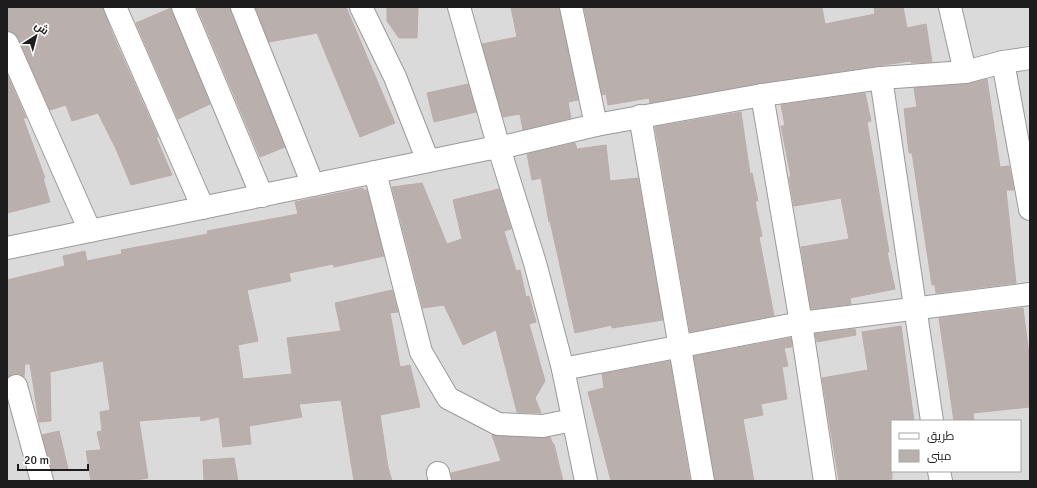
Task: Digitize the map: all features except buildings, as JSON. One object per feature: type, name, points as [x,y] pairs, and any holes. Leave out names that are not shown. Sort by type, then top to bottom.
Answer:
[{"type":"street","points":[[115,7],[203,208]]},
{"type":"street","points":[[184,7],[262,196]]},
{"type":"street","points":[[242,7],[313,185]]},
{"type":"street","points":[[361,7],[395,77],[428,161]]},
{"type":"street","points":[[459,7],[499,148],[536,263],[563,369],[586,481]]},
{"type":"street","points":[[571,7],[596,125]]},
{"type":"street","points":[[950,7],[965,72]]},
{"type":"street","points":[[7,42],[90,231]]},
{"type":"street","points":[[7,248],[428,161],[499,148],[640,116],[762,95],[881,78],[965,72],[1003,62],[1030,58]]},
{"type":"street","points":[[1003,62],[1030,210]]},
{"type":"street","points":[[881,78],[932,420]]},
{"type":"street","points":[[762,95],[801,323],[825,481]]},
{"type":"street","points":[[640,116],[681,346],[703,481]]},
{"type":"street","points":[[376,172],[421,352],[448,398],[498,424],[543,426],[573,420]]},
{"type":"street","points":[[563,369],[801,323],[915,307],[1030,294]]},
{"type":"street","points":[[16,386],[42,481]]},
{"type":"shaded area","points":[[7,7],[1030,7],[1030,481],[7,481]]}]
